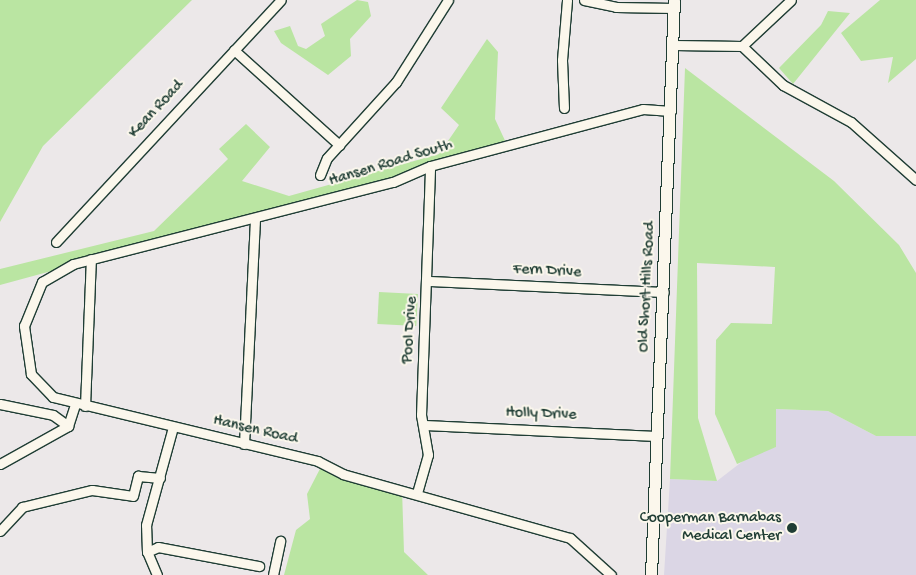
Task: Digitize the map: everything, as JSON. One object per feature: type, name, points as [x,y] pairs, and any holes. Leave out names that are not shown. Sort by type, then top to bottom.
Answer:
[{"type":"main road","name":"Old Short Hills Road","points":[[651,575],[674,45],[674,4]]},
{"type":"street","name":"Kean Road","points":[[56,242],[281,0]]},
{"type":"street","points":[[320,175],[339,145],[396,82],[448,0]]},
{"type":"street","points":[[564,108],[562,60],[568,0]]},
{"type":"street","points":[[584,0],[616,7],[674,4]]},
{"type":"street","points":[[742,46],[791,0]]},
{"type":"street","points":[[674,45],[742,46],[783,85],[851,122],[916,180]]},
{"type":"street","points":[[234,50],[339,145]]},
{"type":"street","name":"Hansen Road South","points":[[91,259],[393,182],[430,166],[643,109],[671,111]]},
{"type":"street","name":"Pool Drive","points":[[417,493],[428,455],[424,426],[429,281],[430,166]]},
{"type":"street","points":[[244,444],[255,218]]},
{"type":"street","points":[[85,406],[91,259]]},
{"type":"street","name":"Hansen Road","points":[[91,259],[60,269],[42,282],[24,326],[33,379],[53,397],[75,404],[318,461],[343,474],[417,493],[570,538],[611,575]]},
{"type":"street","name":"Fern Drive","points":[[429,281],[664,292]]},
{"type":"street","points":[[0,404],[52,415],[68,426]]},
{"type":"street","points":[[0,464],[68,426],[75,404]]},
{"type":"street","name":"Holly Drive","points":[[424,426],[657,436]]},
{"type":"street","points":[[157,575],[147,552],[146,525],[173,427]]},
{"type":"street","points":[[0,531],[22,507],[92,490],[133,496],[138,476],[160,478]]},
{"type":"street","points":[[273,575],[280,541]]},
{"type":"street","points":[[147,552],[158,546],[260,566]]},
{"type":"shaded area","name":"Cooperman Barnabas Medical Center","points":[[775,409],[828,411],[876,436],[916,436],[916,575],[664,575],[670,479],[717,481],[752,454],[776,447]]},
{"type":"green space","points":[[0,0],[192,0],[43,146],[0,222]]},
{"type":"green space","points":[[357,0],[368,2],[371,16],[350,39],[351,56],[328,75],[281,43],[274,31],[290,26],[298,46],[306,49],[325,36],[321,24]]},
{"type":"green space","points":[[880,0],[916,0],[916,59],[888,83],[893,57],[861,61],[841,33]]},
{"type":"green space","points":[[828,11],[850,13],[793,84],[779,68],[821,25]]},
{"type":"green space","points":[[487,39],[498,52],[495,119],[508,147],[0,285],[0,269],[154,231],[228,159],[219,149],[246,124],[270,147],[242,181],[289,196],[439,154],[459,125],[441,108]]},
{"type":"green space","points":[[685,68],[834,181],[899,245],[916,273],[916,436],[876,436],[828,411],[776,409],[776,447],[737,464],[715,414],[716,340],[731,323],[772,324],[775,267],[697,263],[698,418],[717,481],[670,479]]},
{"type":"green space","points":[[379,292],[418,294],[416,326],[377,324]]},
{"type":"green space","points":[[323,463],[402,489],[404,552],[428,575],[284,575],[296,530],[310,519],[307,494]]},
{"type":"place","name":"Cooperman Barnabas Medical Center","points":[[792,528]]}]
